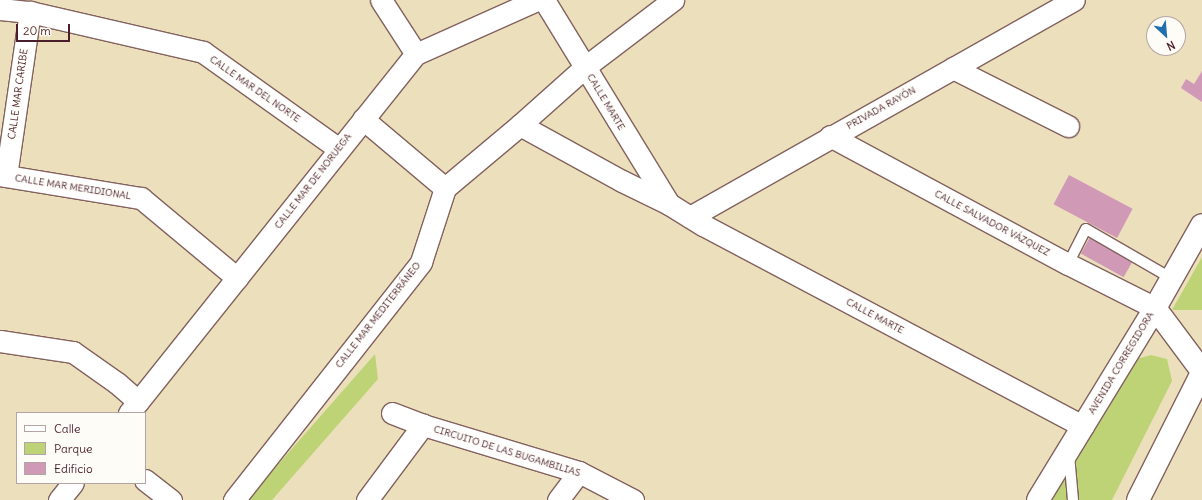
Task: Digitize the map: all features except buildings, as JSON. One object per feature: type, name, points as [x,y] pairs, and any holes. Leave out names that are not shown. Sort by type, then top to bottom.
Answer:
[{"type":"main road","name":"AVENIDA CORREGIDORA","points":[[1038,500],[1155,308],[1202,225]]},
{"type":"main road","points":[[1141,499],[1202,372],[1155,308]]},
{"type":"street","points":[[381,0],[416,54]]},
{"type":"street","name":"CALLE MAR DE NORUEGA","points":[[134,407],[416,54],[537,0]]},
{"type":"street","name":"CALLE MARTE","points":[[544,0],[668,204]]},
{"type":"street","name":"PRIVADA RAYÓN","points":[[690,217],[830,136],[1074,0]]},
{"type":"street","points":[[363,119],[445,188],[520,125],[585,67],[663,3]]},
{"type":"street","name":"CALLE MAR DEL NORTE","points":[[0,9],[30,12],[203,52],[339,149]]},
{"type":"street","name":"CALLE MAR CARIBE","points":[[3,176],[30,12]]},
{"type":"street","points":[[953,68],[1068,126]]},
{"type":"street","name":"CALLE MARTE","points":[[520,125],[622,181],[668,204],[1083,426]]},
{"type":"street","name":"CALLE SALVADOR VÁZQUEZ","points":[[830,136],[1068,264],[1155,308]]},
{"type":"street","name":"CALLE MAR MERIDIONAL","points":[[3,176],[141,198],[237,278]]},
{"type":"street","name":"CALLE MAR MEDITERRÁNEO","points":[[234,500],[420,262],[445,188]]},
{"type":"street","points":[[0,341],[73,352],[117,383],[134,407]]},
{"type":"street","name":"CIRCUITO DE LAS BUGAMBILIAS","points":[[392,413],[422,425],[579,472],[633,500]]},
{"type":"street","name":"CIRCUITO DE LAS BUGAMBILIAS","points":[[367,500],[422,425]]},
{"type":"street","points":[[558,500],[579,472]]},
{"type":"street","points":[[146,481],[171,500]]},
{"type":"street","points":[[59,500],[72,484]]},
{"type":"lane","points":[[1068,264],[1086,229],[1171,278]]},
{"type":"lane","points":[[1068,451],[1073,500]]},
{"type":"green space","points":[[1202,257],[1202,310],[1172,310]]},
{"type":"green space","points":[[375,354],[378,379],[272,500],[247,500]]},
{"type":"green space","points":[[1151,355],[1167,359],[1172,381],[1112,500],[1051,500],[1133,360]]}]
